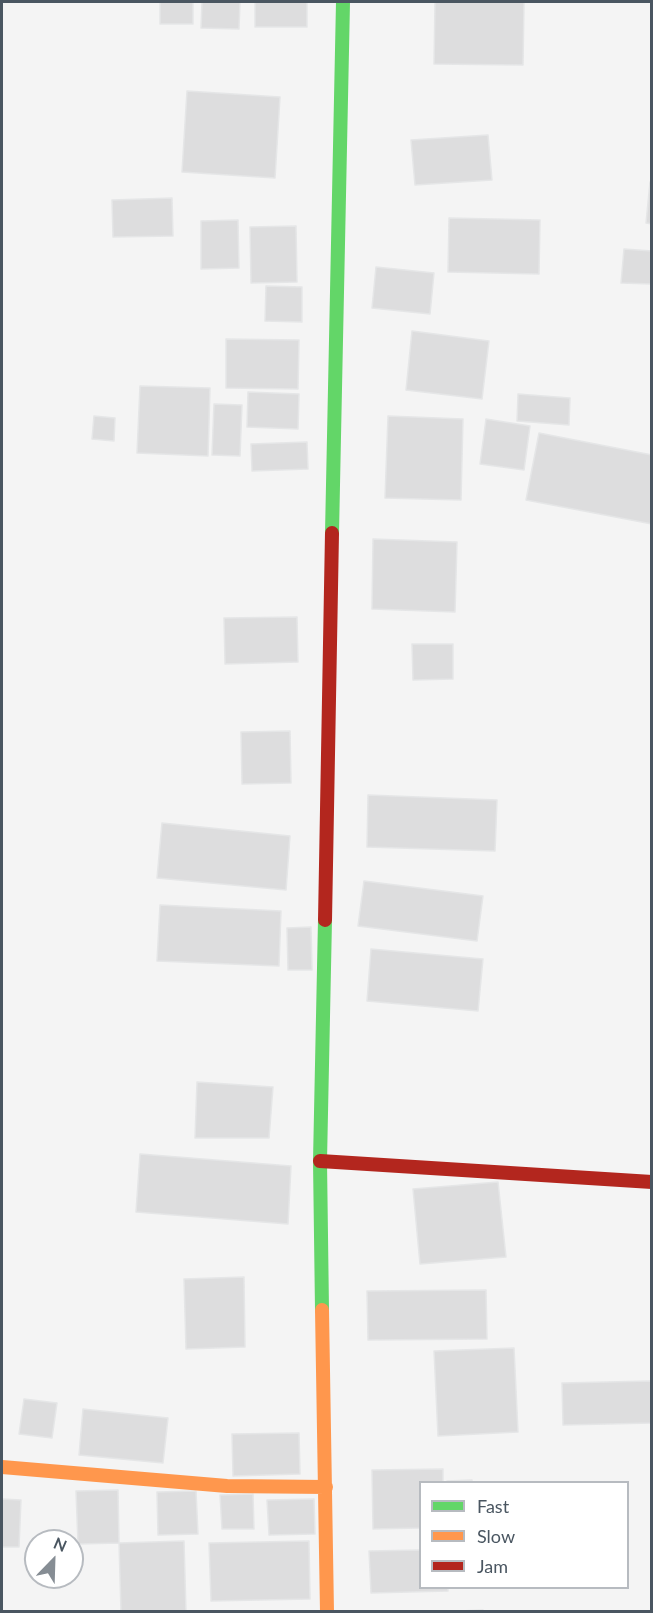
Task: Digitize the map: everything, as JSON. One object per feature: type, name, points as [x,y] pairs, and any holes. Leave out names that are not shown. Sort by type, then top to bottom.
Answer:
[{"type":"street","points":[[327,1611],[320,1161],[343,2]]},
{"type":"street","points":[[320,1161],[651,1182]]},
{"type":"street","points":[[2,1467],[227,1486],[326,1487]]},
{"type":"building","points":[[160,2],[193,2],[193,24],[160,24]]},
{"type":"building","points":[[202,2],[240,2],[239,29],[201,28]]},
{"type":"building","points":[[255,2],[307,2],[307,27],[255,27]]},
{"type":"building","points":[[435,2],[524,2],[523,65],[434,64]]},
{"type":"building","points":[[187,91],[280,97],[275,178],[182,172]]},
{"type":"building","points":[[488,135],[492,180],[415,185],[411,140]]},
{"type":"building","points":[[650,182],[652,183],[652,224],[646,223]]},
{"type":"building","points":[[172,198],[173,236],[113,237],[112,200]]},
{"type":"building","points":[[449,218],[540,220],[539,274],[448,272]]},
{"type":"building","points":[[238,220],[239,268],[201,269],[201,221]]},
{"type":"building","points":[[296,226],[297,282],[251,283],[250,227]]},
{"type":"building","points":[[624,249],[652,251],[652,284],[621,283]]},
{"type":"building","points":[[376,267],[434,273],[430,314],[372,308]]},
{"type":"building","points":[[266,286],[302,287],[302,322],[265,321]]},
{"type":"building","points":[[412,331],[489,341],[482,399],[406,390]]},
{"type":"building","points":[[226,339],[299,340],[298,389],[226,388]]},
{"type":"building","points":[[140,386],[210,388],[208,456],[137,453]]},
{"type":"building","points":[[248,392],[299,394],[298,429],[247,427]]},
{"type":"building","points":[[518,394],[570,398],[569,425],[517,421]]},
{"type":"building","points":[[214,404],[242,405],[240,456],[212,455]]},
{"type":"building","points":[[94,416],[115,418],[114,441],[92,439]]},
{"type":"building","points":[[388,416],[463,419],[461,500],[385,498]]},
{"type":"building","points":[[486,419],[530,426],[524,470],[480,464]]},
{"type":"building","points":[[539,433],[652,455],[652,524],[526,500]]},
{"type":"building","points":[[307,442],[308,469],[252,471],[251,444]]},
{"type":"building","points":[[373,539],[457,542],[455,612],[372,609]]},
{"type":"building","points":[[297,617],[298,662],[225,664],[224,618]]},
{"type":"building","points":[[412,644],[453,644],[453,679],[413,680]]},
{"type":"building","points":[[290,731],[291,783],[242,784],[241,732]]},
{"type":"building","points":[[368,795],[497,800],[495,851],[367,847]]},
{"type":"building","points":[[162,823],[290,836],[286,890],[157,878]]},
{"type":"building","points":[[364,881],[483,896],[477,941],[358,926]]},
{"type":"building","points":[[160,905],[281,911],[279,966],[157,961]]},
{"type":"building","points":[[311,927],[312,970],[288,970],[287,928]]},
{"type":"building","points":[[371,949],[483,959],[478,1011],[367,1001]]},
{"type":"building","points":[[197,1082],[273,1087],[269,1138],[195,1138]]},
{"type":"building","points":[[140,1154],[291,1166],[288,1224],[136,1212]]},
{"type":"building","points":[[498,1182],[506,1257],[420,1264],[413,1189]]},
{"type":"building","points":[[244,1277],[245,1347],[186,1349],[184,1279]]},
{"type":"building","points":[[486,1290],[487,1339],[368,1340],[367,1291]]},
{"type":"building","points":[[514,1348],[518,1432],[438,1436],[434,1351]]},
{"type":"building","points":[[651,1381],[652,1423],[563,1425],[562,1383]]},
{"type":"building","points":[[24,1399],[57,1403],[52,1438],[19,1434]]},
{"type":"building","points":[[83,1409],[168,1418],[163,1463],[79,1455]]},
{"type":"building","points":[[299,1433],[300,1474],[233,1476],[232,1434]]},
{"type":"building","points":[[443,1469],[443,1481],[419,1481],[419,1528],[373,1529],[372,1470]]},
{"type":"building","points":[[118,1490],[119,1543],[84,1544],[84,1529],[77,1529],[76,1491]]},
{"type":"building","points":[[196,1491],[198,1534],[158,1535],[157,1492]]},
{"type":"building","points":[[253,1494],[254,1529],[222,1529],[220,1495]]},
{"type":"building","points":[[2,1499],[21,1500],[19,1547],[2,1547]]},
{"type":"building","points":[[314,1499],[315,1534],[269,1535],[267,1500]]},
{"type":"building","points":[[184,1541],[186,1612],[121,1612],[119,1543]]},
{"type":"building","points":[[309,1541],[310,1599],[211,1601],[209,1543]]},
{"type":"building","points":[[419,1550],[419,1589],[448,1589],[448,1591],[371,1593],[369,1551]]},
{"type":"building","points":[[483,1610],[483,1612],[435,1612]]},
{"type":"traffic: fast","points":[[332,533],[343,2]]},
{"type":"traffic: fast","points":[[322,1310],[320,1161],[325,920]]},
{"type":"traffic: slow","points":[[322,1310],[327,1612]]},
{"type":"traffic: slow","points":[[2,1467],[227,1486],[326,1487]]},
{"type":"traffic: jam","points":[[325,920],[332,533]]},
{"type":"traffic: jam","points":[[320,1161],[652,1182]]}]
